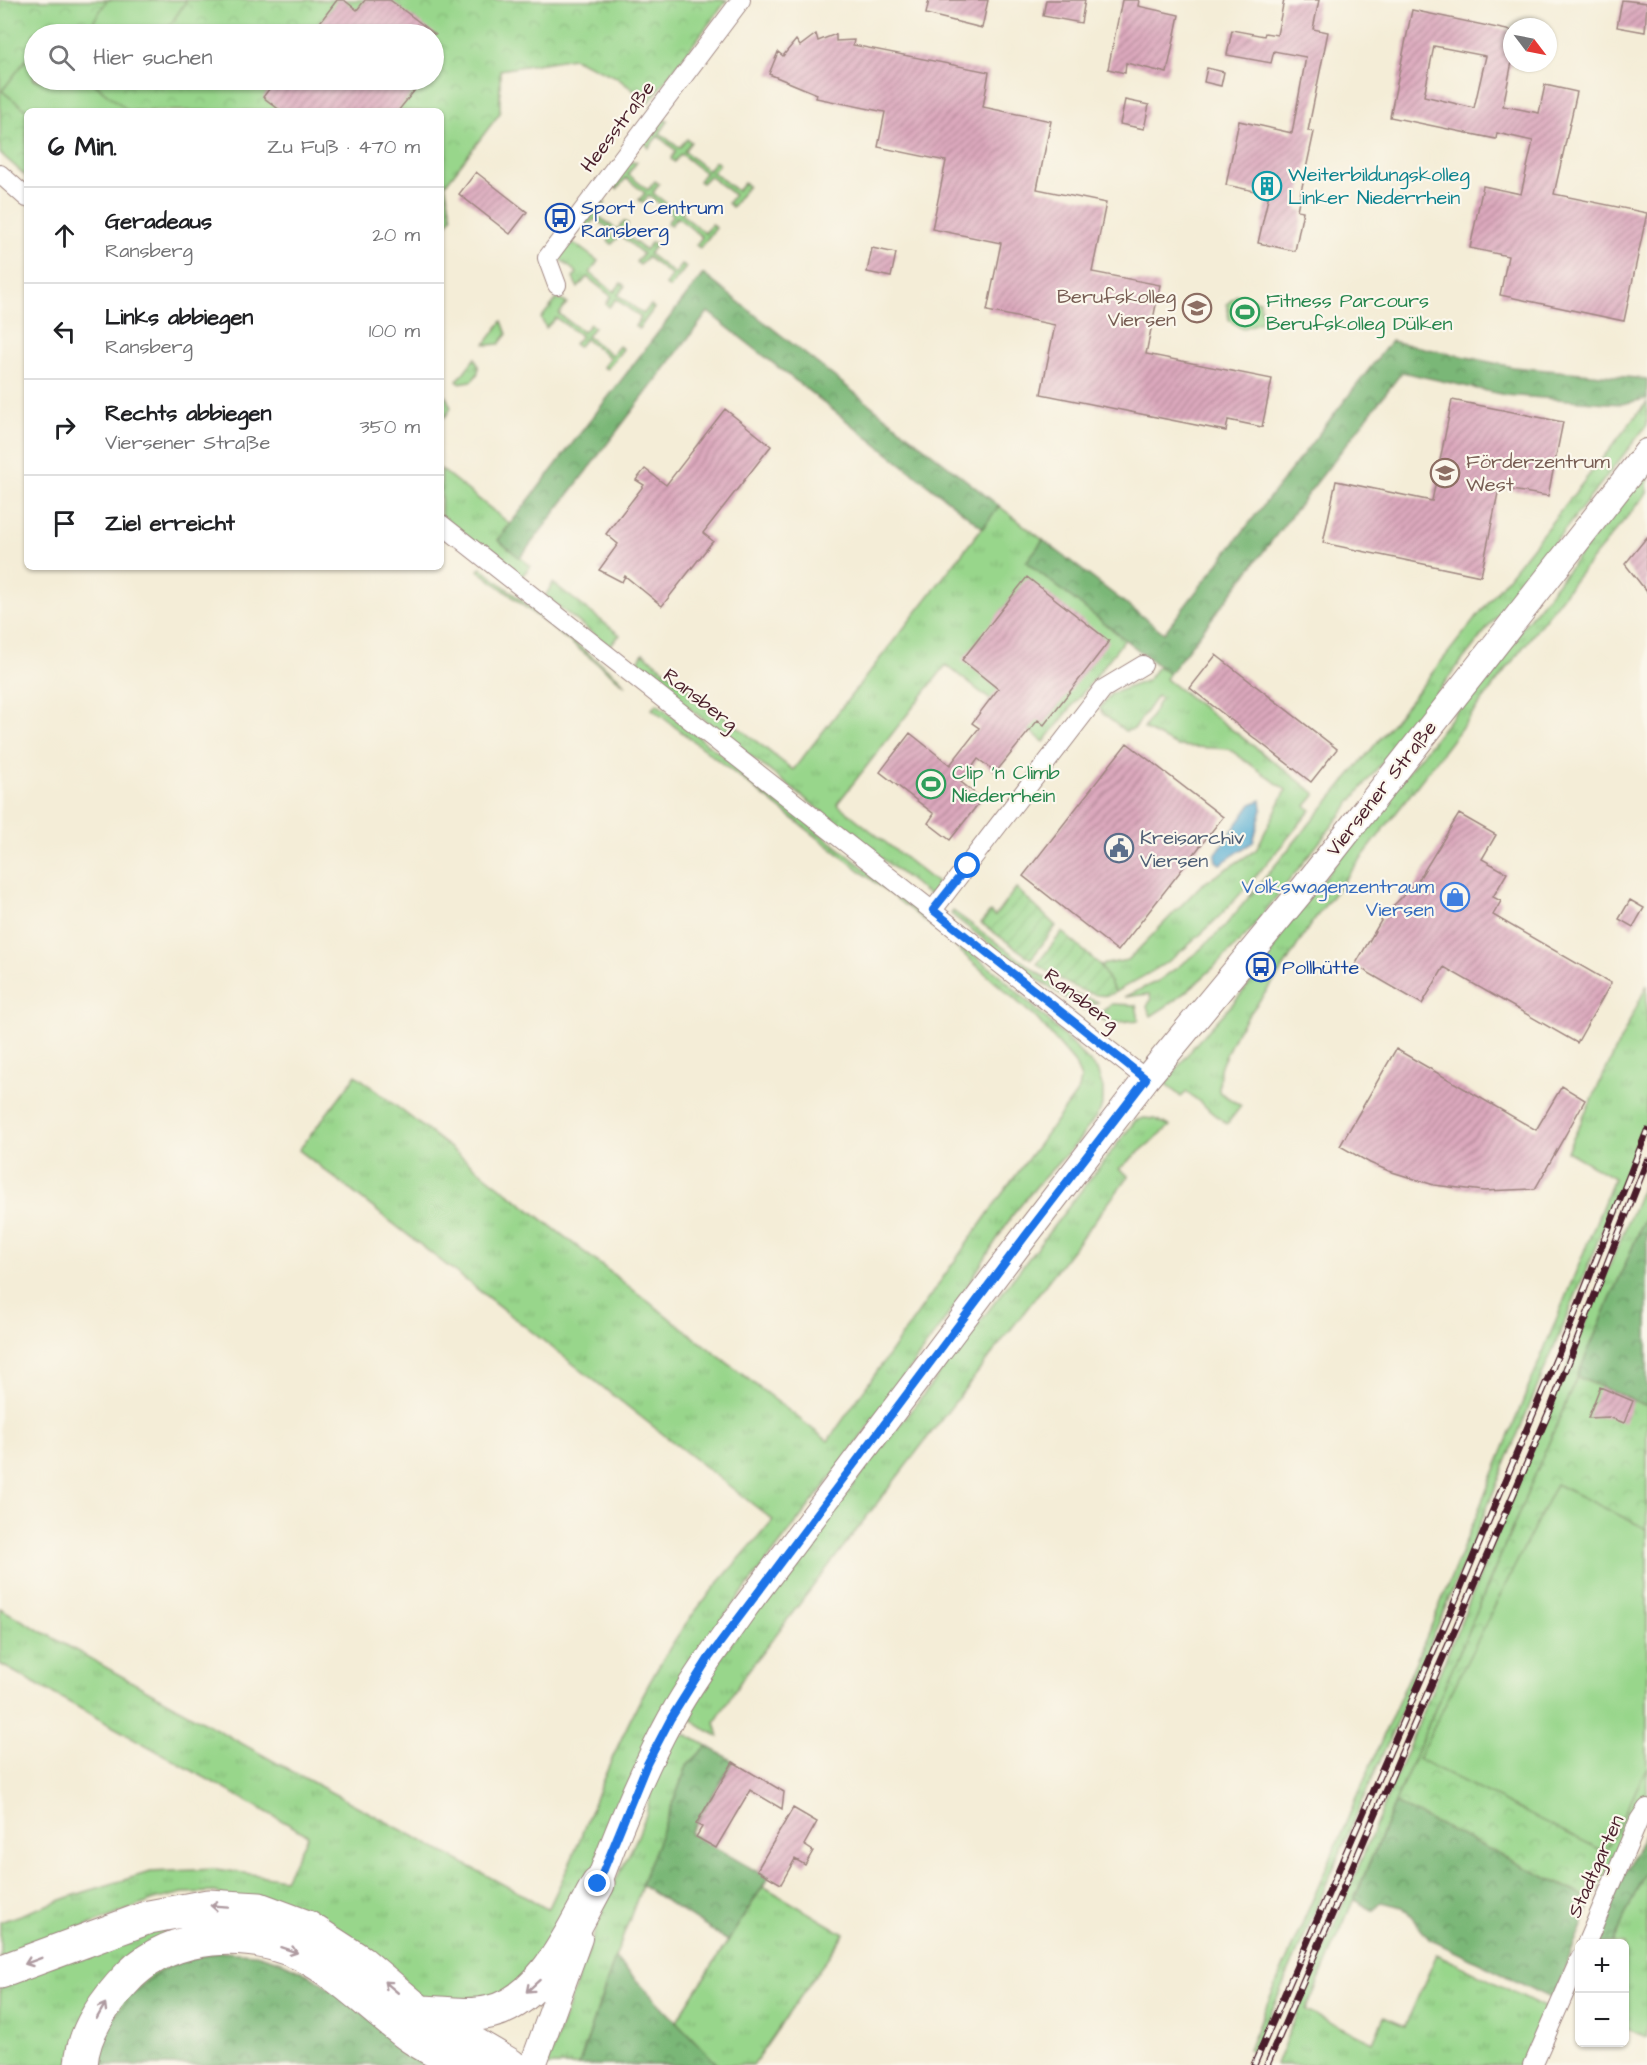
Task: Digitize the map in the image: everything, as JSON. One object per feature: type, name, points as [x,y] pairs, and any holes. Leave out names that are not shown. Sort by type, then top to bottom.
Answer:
[{"type":"highway","points":[[416,2025],[487,2013],[513,2003],[539,1982],[555,1959],[598,1884]]},
{"type":"highway","points":[[0,1972],[149,1917],[208,1906],[259,1909],[308,1927],[361,1962],[416,2025],[462,2065]]},
{"type":"highway","points":[[81,2065],[93,2025],[110,1996],[139,1967],[178,1946],[212,1938],[258,1940],[300,1954],[416,2025],[510,2065]]},
{"type":"highway","points":[[416,2025],[436,2065]]},
{"type":"main road","name":"Viersener Straße","points":[[533,2065],[598,1884],[647,1764],[671,1718],[708,1659],[1146,1079],[1299,894],[1647,452]]},
{"type":"street","name":"Heesstraße","points":[[557,285],[547,258],[741,0]]},
{"type":"street","points":[[0,174],[24,195]]},
{"type":"street","name":"Ransberg","points":[[444,526],[1146,1079]]},
{"type":"street","points":[[933,910],[1103,689],[1143,665]]},
{"type":"street","name":"Stadtgarten","points":[[1588,1939],[1639,1820],[1647,1808]]},
{"type":"street","points":[[1533,2065],[1575,1969]]},
{"type":"green space","points":[[0,0],[727,0],[649,102],[616,77],[573,58],[500,70],[500,113],[445,185],[452,217],[444,228],[444,108],[24,108],[24,174],[0,153]]},
{"type":"green space","points":[[107,0],[187,0],[171,24],[96,24],[93,22]]},
{"type":"green space","points":[[24,62],[24,90],[102,90],[125,108],[24,108],[2,91]]},
{"type":"green space","points":[[663,119],[668,121],[660,133],[679,148],[687,139],[691,142],[684,151],[708,170],[715,161],[719,164],[713,172],[737,191],[744,183],[748,186],[732,207],[728,203],[734,195],[709,176],[702,183],[699,181],[705,173],[681,154],[674,162],[671,159],[676,151],[658,136],[648,148],[644,140],[658,121]]},
{"type":"green space","points":[[626,162],[637,162],[628,174],[648,190],[655,181],[659,184],[653,193],[676,211],[683,203],[687,205],[681,214],[705,233],[712,224],[716,228],[700,248],[696,245],[702,237],[677,217],[671,225],[667,223],[673,215],[649,195],[643,203],[639,200],[645,193],[626,178],[617,189],[611,181]]},
{"type":"green space","points":[[605,203],[597,215],[617,230],[624,221],[628,224],[622,232],[645,250],[652,242],[656,245],[649,254],[675,274],[682,265],[686,267],[670,288],[666,285],[672,276],[647,257],[640,265],[636,262],[643,254],[620,235],[612,244],[608,241],[615,233],[595,219],[585,228],[581,220],[594,204]]},
{"type":"green space","points":[[575,244],[598,261],[590,273],[614,292],[621,283],[625,286],[618,295],[643,314],[651,305],[654,308],[639,329],[635,326],[641,318],[616,299],[609,307],[606,304],[611,296],[587,277],[578,288],[573,278],[577,273],[555,255],[563,245]]},
{"type":"green space","points":[[703,274],[999,506],[983,528],[708,312],[520,558],[498,540]]},
{"type":"green space","name":"Fitness Parcours Berufskolleg Dülken","points":[[1237,295],[1260,301],[1263,321],[1242,329],[1229,320],[1227,304]]},
{"type":"green space","points":[[557,299],[567,303],[559,314],[583,332],[590,324],[594,327],[587,336],[612,355],[619,346],[623,349],[607,369],[603,367],[610,358],[585,339],[578,347],[574,344],[581,336],[556,318],[546,328],[541,318]]},
{"type":"green space","points":[[502,321],[507,334],[499,344],[485,344]]},
{"type":"green space","points":[[1391,341],[1513,367],[1647,379],[1647,399],[1621,404],[1505,395],[1402,372],[1169,674],[1026,562],[1043,540],[1164,633]]},
{"type":"green space","points":[[475,358],[478,373],[471,381],[459,383],[457,381]]},
{"type":"green space","points":[[446,396],[451,408],[444,417]]},
{"type":"green space","points":[[1647,402],[1647,425],[1248,933],[1190,988],[1151,1016],[1147,1007],[1151,999],[1149,994],[1124,997],[1158,981],[1193,956],[1224,927],[1379,740]]},
{"type":"green space","points":[[1647,470],[1647,493],[1578,576],[1310,925],[1282,970],[1237,1031],[1220,1068],[1219,1092],[1241,1106],[1227,1124],[1187,1092],[1181,1097],[1166,1084],[1188,1053],[1248,986],[1267,960],[1284,929]]},
{"type":"green space","points":[[444,471],[510,524],[498,540],[531,566],[520,578],[444,517]]},
{"type":"green space","points":[[999,506],[1043,540],[1027,562],[1125,639],[1044,742],[946,665],[837,804],[938,884],[930,896],[639,669],[637,664],[643,653],[793,770]]},
{"type":"green space","points":[[481,568],[619,678],[626,686],[478,570]]},
{"type":"green space","points":[[553,583],[620,635],[609,646],[545,596]]},
{"type":"green space","points":[[1159,665],[1169,674],[1166,679],[1316,794],[1306,806],[1311,810],[1212,924],[1167,962],[1115,992],[1100,965],[1128,960],[1201,885],[1256,850],[1286,790],[1229,749],[1177,746],[1144,729],[1161,698],[1157,696],[1134,729],[1125,731],[1103,714],[1100,708],[1111,694],[1148,680]]},
{"type":"green space","points":[[657,704],[998,974],[1097,1070],[1103,1088],[1100,1111],[1076,1144],[1011,1217],[956,1304],[843,1462],[723,1618],[568,1922],[512,1994],[431,2002],[216,1892],[183,1893],[154,1900],[0,1959],[0,1922],[75,1895],[150,1872],[216,1869],[285,1879],[308,1835],[0,1664],[0,1608],[284,1767],[548,1910],[574,1855],[620,1741],[655,1673],[691,1617],[773,1520],[299,1150],[356,1075],[828,1441],[999,1198],[1079,1090],[1081,1078],[1074,1062],[1037,1019],[934,928],[652,709]]},
{"type":"green space","points":[[1016,888],[1056,926],[1031,959],[981,923],[990,912],[995,916]]},
{"type":"green space","points":[[953,911],[1051,982],[1098,1002],[1084,1010],[1022,969],[951,914]]},
{"type":"green space","points":[[1062,932],[1100,965],[1115,992],[1098,995],[1087,992],[1037,964]]},
{"type":"green space","points":[[1647,985],[1647,1118],[1585,1273],[1422,1663],[1254,2052],[1248,2049],[1432,1624],[1614,1178],[1567,1151]]},
{"type":"green space","points":[[1112,1004],[1136,1005],[1139,1020],[1109,1023],[1096,1016]]},
{"type":"green space","points":[[1144,1118],[1155,1119],[1170,1126],[1119,1169],[1129,1176],[744,1676],[715,1722],[719,1737],[699,1726],[686,1714],[694,1691],[1135,1121]]},
{"type":"green space","points":[[1647,1176],[1647,1213],[1306,2011],[1373,2042],[1384,2017],[1405,2026],[1437,1954],[1548,2009],[1523,2065],[1277,2065],[1276,2064]]},
{"type":"green space","points":[[1647,1213],[1647,1406],[1577,1377]]},
{"type":"green space","points":[[1577,1377],[1647,1406],[1647,1796],[1592,1900],[1395,1803]]},
{"type":"green space","points":[[1556,1484],[1647,1529],[1647,1768],[1605,1852],[1418,1759]]},
{"type":"green space","points":[[687,1735],[707,1746],[687,1766],[615,1958],[579,2065],[547,2065],[608,1896],[646,1815],[651,1791],[669,1744],[676,1736]]},
{"type":"green space","points":[[707,1746],[733,1761],[690,1833],[768,1878],[728,1941],[641,1885],[687,1766]]},
{"type":"green space","points":[[1395,1803],[1592,1900],[1553,1999],[1429,1939],[1403,1907],[1381,1902],[1374,1911],[1354,1900]]},
{"type":"green space","points":[[1647,1830],[1647,1867],[1615,1939],[1597,1939],[1621,1880]]},
{"type":"green space","points":[[1647,1867],[1647,2037],[1629,2030],[1629,1939],[1615,1939]]},
{"type":"green space","points":[[763,1886],[844,1934],[753,2065],[718,2065],[676,2022]]},
{"type":"green space","points":[[219,1911],[243,1932],[73,2065],[0,2065],[0,1980]]},
{"type":"green space","points":[[221,1952],[256,1954],[282,1962],[315,1978],[407,2046],[426,2065],[97,2065],[109,2024],[139,1988],[159,1972],[181,1962]]},
{"type":"green space","points":[[615,1958],[718,2065],[579,2065]]},
{"type":"water","points":[[1261,800],[1262,809],[1253,842],[1220,864],[1216,861],[1215,855],[1251,804]]},
{"type":"building","points":[[337,0],[344,0],[357,10],[365,0],[390,0],[422,24],[319,24]]},
{"type":"building","points":[[929,0],[988,0],[982,28],[926,14]]},
{"type":"building","points":[[1046,0],[1085,0],[1081,23],[1043,16]]},
{"type":"building","points":[[1122,0],[1139,0],[1138,6],[1179,15],[1167,73],[1126,63],[1125,73],[1108,69]]},
{"type":"building","points":[[1284,0],[1319,0],[1313,29],[1328,32],[1308,131],[1314,132],[1297,210],[1303,211],[1295,251],[1258,243],[1269,194],[1226,185],[1239,121],[1292,133],[1306,57],[1274,51],[1271,63],[1227,55],[1232,30],[1264,36],[1265,33],[1277,35]]},
{"type":"building","points":[[1622,0],[1647,3],[1645,32],[1617,27]]},
{"type":"building","points":[[1412,10],[1503,29],[1503,72],[1510,72],[1503,106],[1539,113],[1545,85],[1577,92],[1554,194],[1647,213],[1624,321],[1500,295],[1508,256],[1470,248],[1483,186],[1521,194],[1533,141],[1497,133],[1496,139],[1390,117]],"holes":[[[1434,46],[1486,56],[1474,108],[1424,96]]]},
{"type":"building","points":[[816,34],[818,41],[836,34],[836,41],[854,40],[853,45],[989,72],[983,107],[1051,121],[1037,189],[1106,203],[1092,272],[1160,285],[1146,354],[1272,379],[1262,427],[1228,420],[1226,431],[1041,394],[1055,325],[987,311],[1001,243],[932,229],[946,161],[878,147],[885,112],[816,98],[817,94],[769,74],[778,52],[783,56],[796,40],[800,46]]},
{"type":"building","points":[[1207,68],[1224,72],[1221,86],[1204,82]]},
{"type":"building","points":[[268,90],[415,90],[400,108],[277,108],[263,97]]},
{"type":"building","points":[[1125,100],[1149,105],[1144,129],[1120,124]]},
{"type":"building","points":[[476,172],[527,212],[510,234],[459,194]]},
{"type":"building","points":[[872,248],[896,253],[891,277],[867,272]]},
{"type":"building","points":[[1452,400],[1563,422],[1548,496],[1499,488],[1481,576],[1323,543],[1336,481],[1432,501]]},
{"type":"building","points":[[725,409],[771,446],[703,533],[713,541],[662,606],[625,576],[622,582],[599,570],[618,544],[606,534],[644,485],[636,480],[645,469],[666,485]]},
{"type":"building","points":[[1647,537],[1647,592],[1625,564]]},
{"type":"building","points":[[1027,577],[1109,641],[1044,725],[1038,720],[996,772],[978,759],[961,782],[982,799],[950,840],[928,823],[934,814],[880,772],[910,733],[950,765],[979,728],[972,723],[998,689],[962,660]]},
{"type":"building","points":[[1216,655],[1337,749],[1311,782],[1190,688]]},
{"type":"building","points":[[1127,743],[1223,817],[1118,951],[1023,876]]},
{"type":"building","points":[[1459,814],[1496,835],[1482,859],[1507,873],[1493,897],[1501,901],[1493,915],[1611,983],[1577,1043],[1444,967],[1422,1004],[1355,965],[1382,919],[1412,887],[1413,889]]},
{"type":"building","points":[[1630,900],[1644,908],[1633,927],[1619,919]]},
{"type":"building","points":[[1396,1049],[1536,1130],[1562,1086],[1585,1100],[1535,1189],[1484,1191],[1434,1185],[1389,1171],[1340,1146]]},
{"type":"building","points":[[1600,1387],[1633,1401],[1624,1423],[1609,1417],[1588,1418]]},
{"type":"building","points":[[733,1762],[784,1792],[782,1809],[750,1790],[716,1848],[696,1837],[702,1827],[696,1824]]},
{"type":"building","points":[[793,1808],[817,1822],[804,1845],[813,1851],[805,1865],[795,1859],[781,1884],[757,1870]]},
{"type":"railway","points":[[1254,2065],[1455,1601],[1572,1321],[1647,1131]]},
{"type":"railway","points":[[1267,2065],[1552,1405],[1647,1161]]},
{"type":"place","name":"Weiterbildungskolleg Linker Niederrhein","points":[[1267,186]]},
{"type":"place","name":"Sport Centrum Ransberg","points":[[560,218]]},
{"type":"place","name":"Berufskolleg Viersen","points":[[1197,308]]},
{"type":"place","name":"Fitness Parcours Berufskolleg Dülken","points":[[1245,312]]},
{"type":"place","name":"Förderzentrum West","points":[[1445,473]]},
{"type":"place","name":"Clip 'n Climb Niederrhein","points":[[931,784]]},
{"type":"place","name":"Kreisarchiv Viersen","points":[[1119,848]]},
{"type":"place","name":"Volkswagenzentraum Viersen","points":[[1455,897]]},
{"type":"place","name":"Pollhütte","points":[[1261,967]]},
{"type":"route","points":[[598,1884],[647,1764],[671,1718],[708,1659],[1146,1079],[933,910],[968,866]]}]
